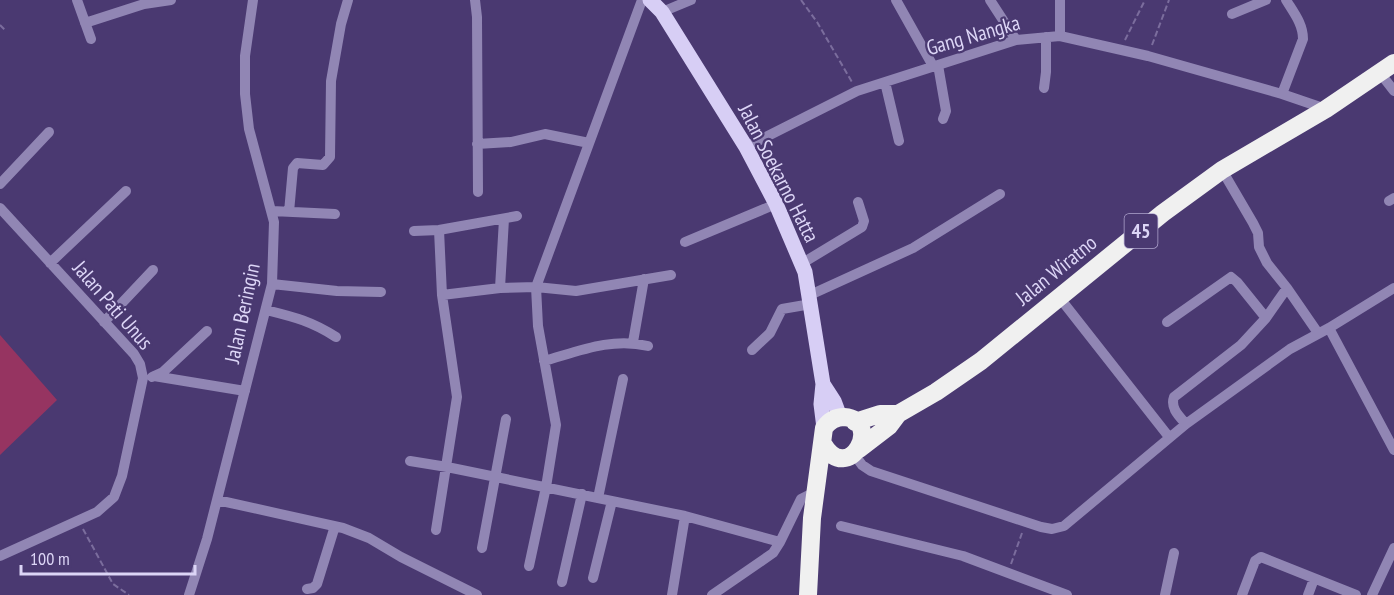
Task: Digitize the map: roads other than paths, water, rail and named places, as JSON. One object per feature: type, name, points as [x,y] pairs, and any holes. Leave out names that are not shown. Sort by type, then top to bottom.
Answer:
[{"type":"highway","name":"Jalan Wiratno","points":[[854,453],[889,426],[898,414],[936,392],[981,361],[1163,213],[1222,170],[1326,109],[1387,68]]},
{"type":"highway","name":"Jalan Wiratno","points":[[848,419],[898,414]]},
{"type":"highway","name":"45","points":[[824,436],[834,419],[848,419]]},
{"type":"highway","points":[[824,436],[827,451],[834,456],[842,458],[854,453],[862,438],[862,432],[848,419]]},
{"type":"highway","points":[[808,595],[816,490],[824,436]]},
{"type":"highway","name":"45","points":[[816,490],[854,453]]},
{"type":"main road","name":"Jalan Soekarno Hatta","points":[[650,0],[662,12],[746,147],[776,204],[801,264],[811,300],[823,384],[821,404],[824,436]]},
{"type":"main road","name":"Jalan Soekarno Hatta","points":[[823,384],[848,419]]},
{"type":"street","points":[[77,0],[91,39]]},
{"type":"street","points":[[85,23],[144,4],[171,0]]},
{"type":"street","name":"Jalan Beringin","points":[[189,595],[207,539],[272,284],[274,222],[249,129],[246,94],[245,56],[253,0]]},
{"type":"street","points":[[289,212],[293,168],[297,163],[302,162],[323,165],[330,157],[331,81],[341,24],[348,0]]},
{"type":"street","points":[[475,0],[478,192]]},
{"type":"street","points":[[529,566],[546,487],[556,425],[538,326],[536,287],[642,0]]},
{"type":"street","points":[[662,12],[691,0]]},
{"type":"street","points":[[896,0],[936,65],[946,111],[943,119]]},
{"type":"street","points":[[990,0],[1016,40]]},
{"type":"street","points":[[1060,0],[1060,36]]},
{"type":"street","points":[[1232,14],[1266,0]]},
{"type":"street","points":[[1282,94],[1303,39],[1303,31],[1286,0]]},
{"type":"street","name":"Gang Nangka","points":[[746,147],[857,92],[885,82],[1016,40],[1060,36],[1148,57],[1282,94],[1326,109]]},
{"type":"street","points":[[1044,88],[1046,37]]},
{"type":"street","points":[[1387,68],[1394,91]]},
{"type":"street","points":[[885,82],[899,141]]},
{"type":"street","points":[[0,184],[49,132]]},
{"type":"street","points":[[477,144],[511,142],[545,134],[589,143]]},
{"type":"street","points":[[1222,170],[1258,233],[1262,256],[1323,331],[1394,450]]},
{"type":"street","points":[[50,263],[126,191]]},
{"type":"street","points":[[752,350],[770,333],[782,309],[811,300],[913,248],[1000,194]]},
{"type":"street","points":[[801,264],[862,227],[864,221],[858,202]]},
{"type":"street","points":[[685,242],[776,204]]},
{"type":"street","name":"Jalan Pati Unus","points":[[0,208],[104,322],[149,377],[122,476],[114,497],[97,512],[0,556]]},
{"type":"street","points":[[272,212],[335,214]]},
{"type":"street","points":[[414,231],[439,230],[517,216]]},
{"type":"street","points":[[500,288],[504,219]]},
{"type":"street","points":[[436,530],[457,397],[442,296],[439,230]]},
{"type":"street","points":[[104,322],[153,270]]},
{"type":"street","points":[[442,296],[500,288],[536,287],[576,291],[671,275]]},
{"type":"street","points":[[1167,322],[1231,277],[1266,318]]},
{"type":"street","points":[[633,342],[644,279]]},
{"type":"street","points":[[272,284],[338,291],[381,292]]},
{"type":"street","points":[[1186,424],[1174,409],[1172,403],[1174,397],[1241,345],[1266,318],[1287,288]]},
{"type":"street","points":[[854,453],[862,465],[871,471],[1026,522],[1052,529],[1064,526],[1186,424],[1290,349],[1394,288]]},
{"type":"street","points":[[1059,297],[1169,437]]},
{"type":"street","points":[[266,310],[308,321],[336,337]]},
{"type":"street","points":[[149,377],[163,372],[207,331]]},
{"type":"street","points":[[544,361],[603,344],[633,342],[648,346]]},
{"type":"street","points":[[149,377],[245,391]]},
{"type":"street","points":[[598,498],[623,379]]},
{"type":"street","points":[[482,548],[506,419]]},
{"type":"street","points":[[410,461],[447,466],[685,516],[780,542]]},
{"type":"street","points":[[712,595],[773,553],[801,499],[816,490]]},
{"type":"street","points":[[562,582],[582,494]]},
{"type":"street","points":[[217,500],[335,526],[369,538],[401,557],[477,595]]},
{"type":"street","points":[[592,578],[612,501]]},
{"type":"street","points":[[672,595],[685,516]]},
{"type":"street","points":[[307,588],[313,588],[317,584],[335,526]]},
{"type":"street","points":[[841,526],[910,544],[940,549],[1067,595]]},
{"type":"street","points":[[1372,595],[1394,548]]},
{"type":"street","points":[[1165,595],[1174,553]]},
{"type":"street","points":[[1242,595],[1255,561],[1261,557],[1356,595]]},
{"type":"street","points":[[1308,595],[1314,579]]}]
